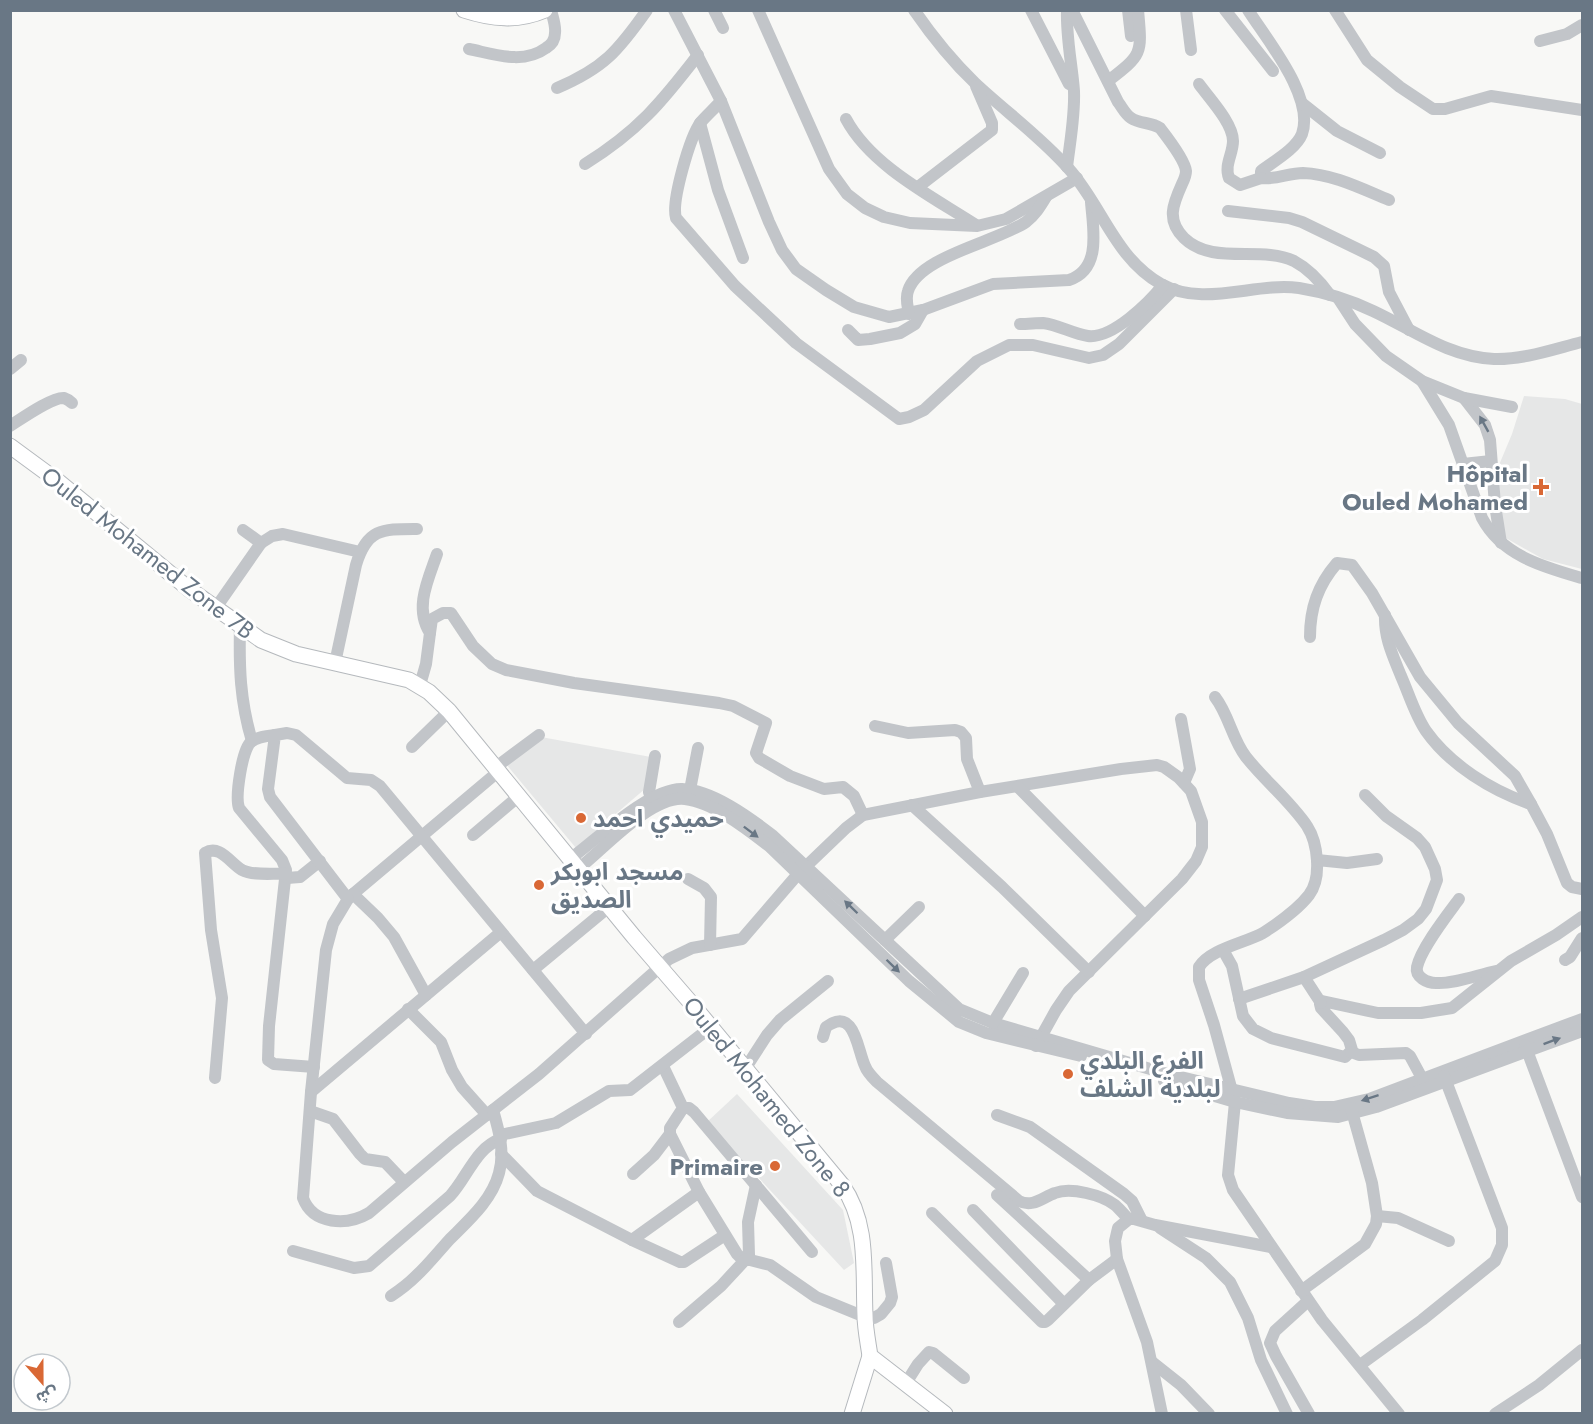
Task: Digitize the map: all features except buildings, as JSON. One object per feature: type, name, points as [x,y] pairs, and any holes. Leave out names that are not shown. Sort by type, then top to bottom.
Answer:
[{"type":"main road","points":[[464,10],[504,19],[532,16],[545,10]]},
{"type":"main road","name":"Ouled Mohamed Zone 7B","points":[[10,446],[68,489],[215,609],[267,644],[296,654],[395,676],[420,685]]},
{"type":"main road","name":"Ouled Mohamed Zone 8","points":[[420,685],[449,711],[609,907],[832,1171],[854,1203],[862,1231],[865,1317],[870,1356]]},
{"type":"main road","points":[[852,1413],[870,1356],[945,1413]]},
{"type":"street","points":[[469,49],[518,58],[534,55],[549,46],[554,39],[556,32],[551,10]]},
{"type":"street","points":[[558,88],[590,73],[603,63],[626,39],[647,10]]},
{"type":"street","points":[[674,10],[721,101],[782,250],[796,269],[854,307],[889,317],[923,310],[993,284],[1070,280],[1079,276],[1090,262],[1093,251],[1091,199]]},
{"type":"street","points":[[714,10],[723,28]]},
{"type":"street","points":[[758,10],[830,169],[847,194],[865,208],[884,217],[910,223],[977,226],[1006,219],[1077,178]]},
{"type":"street","points":[[914,10],[947,53],[974,82],[1077,178],[1129,258],[1139,268],[1168,287],[1192,294],[1287,287],[1334,296],[1374,311],[1452,350],[1494,359],[1527,355],[1582,342]]},
{"type":"street","points":[[1031,10],[1074,92]]},
{"type":"street","points":[[1067,10],[1066,33],[1074,92],[1074,110],[1067,167]]},
{"type":"street","points":[[1072,10],[1126,114],[1134,120],[1154,124],[1160,128],[1184,166],[1186,175],[1171,211],[1182,236],[1194,246],[1208,251],[1276,256],[1293,261],[1313,275],[1334,296],[1355,324],[1376,346],[1422,381],[1464,398],[1512,407]]},
{"type":"street","points":[[1128,10],[1131,36]]},
{"type":"street","points":[[1108,81],[1132,61],[1138,52],[1140,31],[1138,10]]},
{"type":"street","points":[[1186,10],[1191,50]]},
{"type":"street","points":[[1225,10],[1273,70]]},
{"type":"street","points":[[1248,10],[1284,65],[1303,104],[1304,116],[1302,133],[1291,147],[1261,171],[1261,178]]},
{"type":"street","points":[[1335,10],[1366,60],[1433,110],[1445,109],[1491,96],[1582,110]]},
{"type":"street","points":[[1540,41],[1567,34],[1582,25]]},
{"type":"street","points":[[585,164],[609,149],[649,116],[698,55]]},
{"type":"street","points":[[918,187],[992,130],[992,123],[974,82]]},
{"type":"street","points":[[1199,84],[1231,130],[1233,143],[1227,169],[1229,178],[1240,184],[1261,178],[1302,173],[1317,175],[1339,180],[1389,200]]},
{"type":"street","points":[[721,101],[700,123],[690,145],[677,192],[676,218],[735,286],[796,343],[899,419],[918,414],[977,361],[1009,345],[1033,345],[1089,357],[1103,355],[1119,344],[1168,287]]},
{"type":"street","points":[[1303,104],[1337,131],[1380,153]]},
{"type":"street","points":[[846,119],[858,139],[872,152],[918,187],[977,226]]},
{"type":"street","points":[[700,123],[718,190],[743,258]]},
{"type":"street","points":[[909,314],[906,300],[908,291],[918,276],[940,260],[999,237],[1026,222],[1037,212],[1047,196]]},
{"type":"street","points":[[1228,211],[1289,218],[1374,257],[1384,266],[1387,286],[1409,330]]},
{"type":"street","points":[[1020,324],[1045,323],[1088,336],[1102,334],[1122,322],[1156,293],[1168,287]]},
{"type":"street","points":[[848,330],[858,340],[892,335],[912,327],[923,310]]},
{"type":"street","points":[[10,369],[21,360]]},
{"type":"street","points":[[1422,381],[1446,420],[1486,525],[1501,543],[1514,552],[1551,569],[1582,578]]},
{"type":"street","points":[[1464,398],[1488,430],[1501,543]]},
{"type":"street","points":[[10,426],[56,400],[64,399],[72,403]]},
{"type":"street","points":[[1463,464],[1491,461]]},
{"type":"street","points":[[1479,507],[1495,505]]},
{"type":"street","points":[[243,530],[261,543]]},
{"type":"street","points":[[335,663],[360,552],[372,537],[382,530],[417,530]]},
{"type":"street","points":[[215,609],[261,543],[272,536],[283,534],[360,552]]},
{"type":"street","points":[[430,633],[424,619],[422,603],[437,554]]},
{"type":"street","points":[[1310,637],[1310,617],[1326,576],[1337,563],[1352,565],[1359,572],[1420,677],[1458,723],[1515,776],[1547,834],[1567,883],[1572,887],[1582,889]]},
{"type":"street","points":[[420,685],[426,664],[432,619],[450,613],[454,616],[466,639],[492,664],[506,670],[574,683],[733,706],[766,723],[756,753],[759,758],[790,776],[824,789],[843,787],[854,796],[863,815]]},
{"type":"street","points":[[1385,615],[1386,640],[1426,730],[1454,760],[1475,777],[1531,804]]},
{"type":"street","points":[[240,626],[239,674],[242,702],[252,741]]},
{"type":"street","points":[[1215,697],[1223,707],[1243,754],[1308,828],[1313,839],[1317,860],[1314,886],[1304,900],[1263,933],[1223,950],[1201,964],[1199,980],[1235,1102],[1229,1182],[1270,1247],[1305,1296],[1399,1413]]},
{"type":"street","points":[[412,747],[449,711]]},
{"type":"street","points":[[1182,719],[1190,769],[1185,783]]},
{"type":"street","points":[[875,726],[908,733],[955,730],[961,732],[966,738],[967,759],[980,792]]},
{"type":"street","points":[[314,1067],[273,1064],[268,1060],[269,1026],[286,876],[282,860],[237,805],[243,762],[248,746],[252,741],[287,733],[296,735],[347,778],[375,782],[422,835],[586,1034]]},
{"type":"street","points":[[275,735],[268,792],[274,803],[351,897],[378,918],[394,938],[426,995]]},
{"type":"street","points":[[539,735],[351,897],[333,924],[326,950],[303,1197],[307,1206],[315,1214],[337,1222],[352,1221],[369,1213],[586,1034],[659,967],[676,955],[692,948],[742,939],[803,869],[863,815],[980,792],[1157,765],[1170,771],[1185,783],[1194,798],[1202,822],[1201,852],[1190,871],[1070,991],[1038,1042]]},
{"type":"street","points":[[690,790],[698,748]]},
{"type":"street","points":[[651,798],[649,792],[655,756]]},
{"type":"street","points":[[1018,787],[1145,916]]},
{"type":"street","points":[[574,864],[651,798],[675,789],[690,790],[718,800],[753,819],[909,981],[959,1022],[986,1033],[1038,1042],[1289,1104],[1351,1109],[1526,1046],[1582,1019]]},
{"type":"street","points":[[1239,999],[1304,977],[1403,930],[1418,919],[1426,909],[1436,884],[1435,868],[1421,841],[1386,816],[1365,795]]},
{"type":"street","points":[[473,835],[519,796]]},
{"type":"street","points":[[574,864],[665,802],[685,799],[707,806],[745,828],[803,869],[885,940],[952,1004],[969,1015],[1038,1042],[1081,1057],[1235,1102],[1287,1113],[1338,1117],[1351,1109],[1423,1080],[1444,1077]]},
{"type":"street","points":[[912,805],[1002,887],[1089,972]]},
{"type":"street","points":[[215,1078],[222,998],[211,930],[205,853],[210,850],[216,851],[245,871],[300,877],[320,861]]},
{"type":"street","points":[[1317,860],[1347,863],[1377,859]]},
{"type":"street","points":[[688,879],[704,888],[711,897],[710,945]]},
{"type":"street","points":[[1459,899],[1424,951],[1417,966],[1417,972],[1424,980],[1435,984],[1500,970]]},
{"type":"street","points":[[533,970],[609,907]]},
{"type":"street","points":[[885,940],[919,907]]},
{"type":"street","points":[[1321,1003],[1329,1001],[1378,1013],[1421,1013],[1452,1008],[1500,970],[1582,917]]},
{"type":"street","points":[[311,1092],[501,933]]},
{"type":"street","points":[[1565,960],[1570,957],[1582,938]]},
{"type":"street","points":[[1223,950],[1232,966],[1247,1024],[1259,1034],[1341,1058],[1345,1057],[1352,1048],[1349,1040],[1321,1008],[1321,1003],[1304,977]]},
{"type":"street","points":[[993,1023],[1023,973]]},
{"type":"street","points":[[745,1069],[780,1020],[828,981]]},
{"type":"street","points":[[391,1296],[417,1276],[482,1204],[498,1178],[501,1154],[501,1137],[490,1113],[462,1087],[452,1070],[441,1042],[408,1009]]},
{"type":"street","points":[[823,1037],[826,1027],[835,1022],[844,1022],[849,1025],[866,1069],[877,1082],[1019,1202],[1031,1203],[1060,1191],[1074,1192],[1110,1202],[1135,1219],[1155,1225],[1270,1247]]},
{"type":"street","points":[[293,1251],[354,1268],[369,1266],[450,1196],[486,1147],[501,1137],[556,1123],[609,1091],[633,1089],[711,1027]]},
{"type":"street","points":[[1526,1046],[1582,1031]]},
{"type":"street","points":[[1526,1046],[1582,1197]]},
{"type":"street","points":[[1351,1052],[1359,1055],[1406,1053],[1423,1080]]},
{"type":"street","points":[[663,1066],[683,1108]]},
{"type":"street","points":[[1360,1365],[1495,1261],[1501,1251],[1503,1237],[1497,1211],[1444,1077]]},
{"type":"street","points":[[683,1108],[670,1128],[670,1134],[699,1192],[738,1257],[770,1265],[816,1297],[865,1317],[874,1318],[881,1314],[892,1297],[886,1263]]},
{"type":"street","points":[[683,1108],[689,1108],[694,1112],[812,1252]]},
{"type":"street","points":[[1310,1413],[1270,1343],[1280,1325],[1305,1296],[1365,1244],[1372,1234],[1377,1216],[1372,1183],[1351,1109]]},
{"type":"street","points":[[310,1111],[333,1119],[365,1159],[385,1162],[404,1182]]},
{"type":"street","points":[[997,1115],[1030,1127],[1124,1194],[1132,1202],[1135,1219]]},
{"type":"street","points":[[633,1174],[654,1155],[670,1134]]},
{"type":"street","points":[[501,1154],[537,1191],[680,1262],[684,1262],[725,1235]]},
{"type":"street","points":[[679,1322],[721,1286],[749,1255],[748,1222],[756,1185]]},
{"type":"street","points":[[632,1240],[699,1192]]},
{"type":"street","points":[[997,1195],[1089,1280]]},
{"type":"street","points":[[973,1210],[1063,1303]]},
{"type":"street","points":[[932,1213],[1042,1322],[1048,1320],[1063,1303],[1117,1258]]},
{"type":"street","points":[[1377,1216],[1398,1218],[1449,1241]]},
{"type":"street","points":[[1135,1219],[1123,1222],[1115,1235],[1117,1258],[1152,1362],[1162,1413]]},
{"type":"street","points":[[1155,1225],[1206,1258],[1230,1282],[1248,1318],[1262,1360],[1287,1413]]},
{"type":"street","points":[[1495,1413],[1539,1385],[1582,1350]]},
{"type":"street","points":[[906,1383],[926,1354],[931,1352],[964,1378]]},
{"type":"street","points":[[1152,1362],[1181,1385],[1209,1413]]},
{"type":"street","points":[[1195,1400],[1195,1413]]},
{"type":"shaded area","name":"Hôpital Ouled Mohamed","points":[[1524,396],[1565,399],[1582,404],[1582,569],[1543,559],[1504,537],[1500,510],[1499,465]]},
{"type":"shaded area","name":"حميدي احمد","points":[[541,737],[651,757],[646,788],[576,848],[506,764]]},
{"type":"shaded area","name":"Primaire","points":[[737,1094],[843,1210],[854,1263],[844,1270],[707,1122]]},
{"type":"place","name":"Hôpital Ouled Mohamed","points":[[1541,487]]},
{"type":"place","name":"حميدي احمد","points":[[581,818]]},
{"type":"place","name":"مسجد ابوبكر الصديق","points":[[539,885]]},
{"type":"place","name":"الفرع البلدي لبلدية الشلف","points":[[1068,1074]]},
{"type":"place","name":"Primaire","points":[[775,1166]]}]
